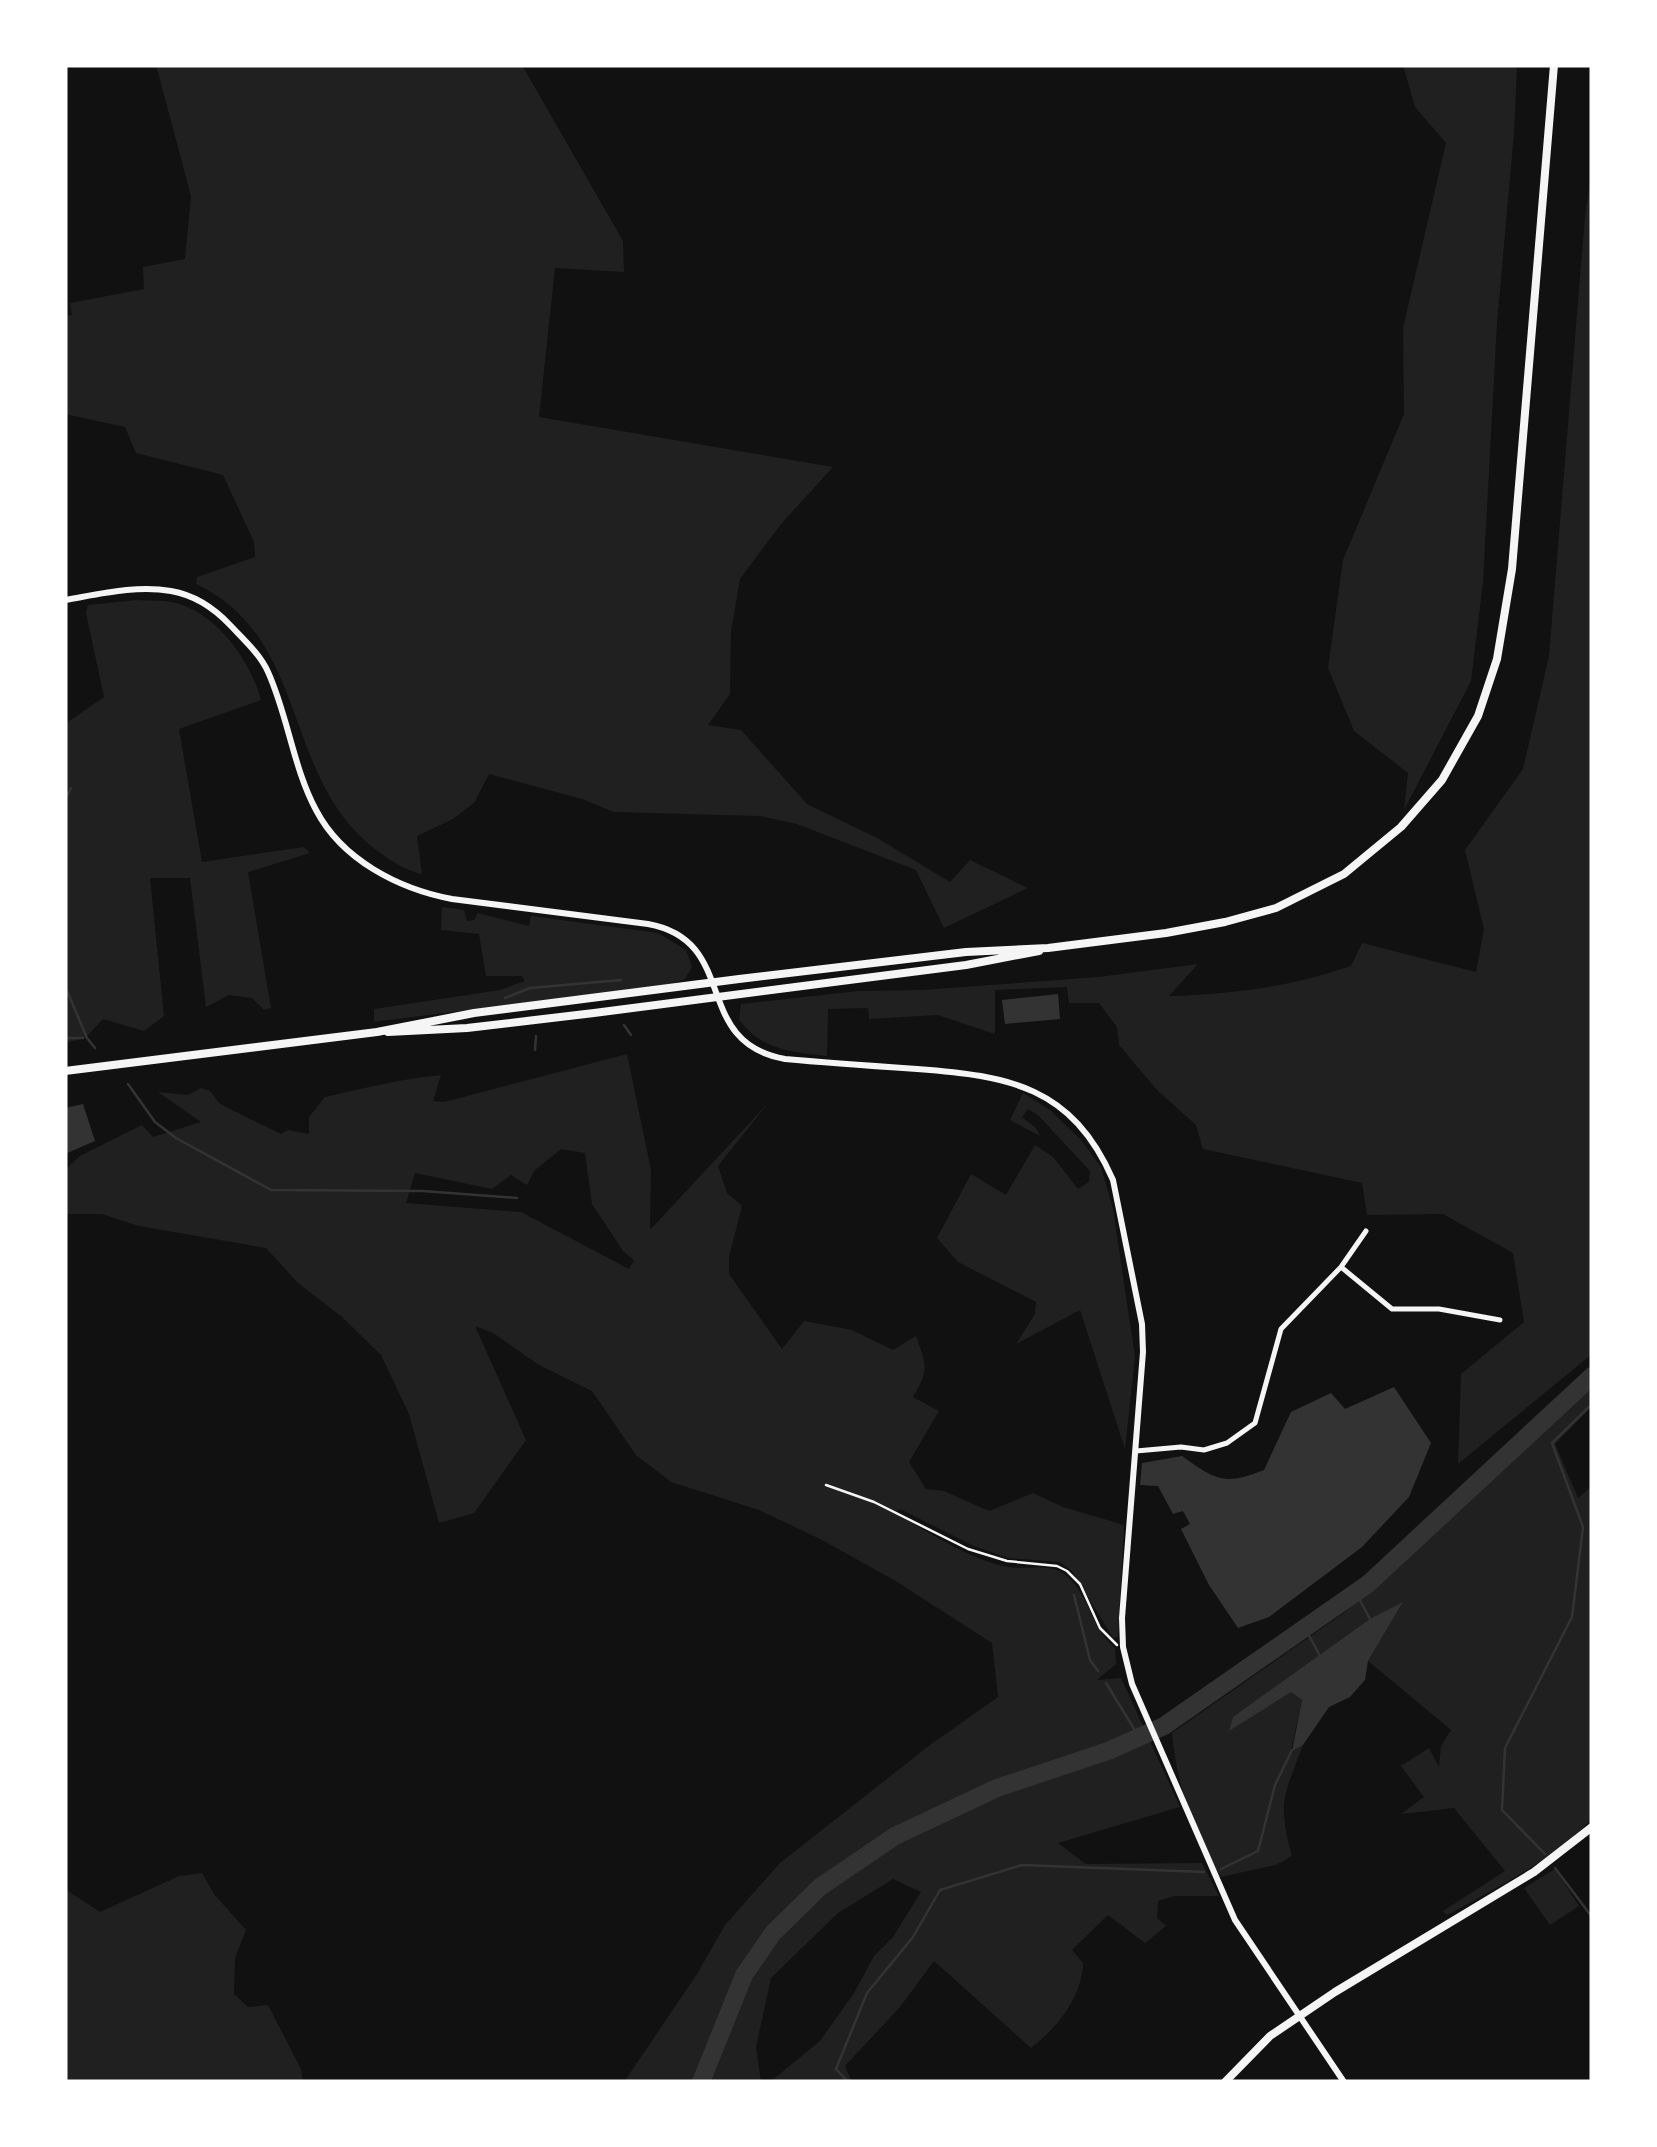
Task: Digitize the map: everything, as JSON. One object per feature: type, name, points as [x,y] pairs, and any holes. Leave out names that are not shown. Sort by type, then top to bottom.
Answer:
[{"type":"main road","points":[[376,1032],[466,1028],[966,965],[1048,948],[1202,927],[1265,912],[1300,898],[1344,874],[1388,840],[1428,799],[1463,747],[1492,678],[1508,600],[1554,65]]},
{"type":"main road","points":[[65,1071],[376,1032],[474,1013],[711,983],[966,952],[1048,948]]},
{"type":"main road","points":[[1225,2082],[1270,2036],[1534,1872],[1592,1827]]},
{"type":"street","points":[[65,600],[150,588],[197,599],[220,614],[267,670],[316,811],[354,854],[388,879],[452,899],[673,930],[698,948],[729,1025],[750,1047],[775,1057],[984,1074],[1044,1095],[1080,1127],[1113,1180],[1142,1324],[1123,1647],[1144,1716],[1234,1920],[1344,2082]]},
{"type":"street","points":[[1136,1450],[1204,1450],[1227,1444],[1255,1423],[1281,1329],[1341,1268],[1366,1231]]},
{"type":"street","points":[[1341,1268],[1392,1309],[1439,1309],[1500,1320]]},
{"type":"path","points":[[826,1485],[894,1510],[968,1549],[1007,1561],[1057,1566],[1067,1571],[1080,1584],[1100,1628],[1113,1643],[1123,1647]]},
{"type":"shaded area","points":[[156,65],[522,65],[623,241],[624,272],[555,268],[539,417],[833,467],[781,524],[740,579],[731,632],[730,694],[708,725],[741,730],[807,804],[879,839],[950,882],[970,860],[1028,888],[944,928],[916,870],[797,824],[760,816],[614,812],[582,799],[489,774],[474,803],[453,819],[417,836],[422,874],[391,861],[375,849],[345,819],[323,785],[278,672],[259,638],[233,608],[196,584],[197,577],[255,557],[254,542],[223,475],[136,453],[125,427],[65,414],[65,316],[72,315],[70,303],[144,289],[143,267],[185,259],[191,196]]},
{"type":"shaded area","points":[[1403,65],[1517,65],[1497,323],[1483,582],[1471,681],[1404,810],[1408,773],[1354,731],[1328,668],[1343,560],[1404,414],[1403,328],[1446,143],[1415,107]]},
{"type":"shaded area","points":[[1592,170],[1592,1354],[1458,1464],[1461,1374],[1524,1322],[1513,1253],[1443,1214],[1367,1215],[1362,1183],[1203,1149],[1196,1125],[1157,1090],[1119,1045],[1117,1027],[1099,1003],[1069,1003],[1067,987],[995,990],[995,1034],[938,1015],[869,1019],[868,1008],[828,1009],[827,1056],[768,1044],[739,1020],[741,1004],[859,991],[1099,977],[1198,964],[1169,996],[1215,994],[1284,984],[1351,966],[1362,943],[1476,972],[1484,929],[1465,850],[1523,769],[1549,656]]},
{"type":"shaded area","points":[[137,600],[176,603],[205,617],[241,655],[261,700],[179,729],[202,862],[304,847],[310,853],[248,872],[271,1008],[264,1010],[252,998],[229,995],[206,1007],[190,878],[150,878],[164,1016],[144,1031],[103,1019],[85,1038],[65,1043],[65,724],[104,697],[86,613],[88,605]]},
{"type":"shaded area","points":[[442,907],[464,910],[467,921],[474,920],[478,913],[529,926],[531,916],[658,933],[686,950],[692,967],[685,979],[671,984],[374,1022],[374,1009],[500,990],[525,981],[522,976],[486,976],[479,934],[441,930]]},
{"type":"shaded area","points":[[1058,994],[1060,1019],[1005,1024],[1002,1000]]},
{"type":"shaded area","points":[[627,1054],[651,1170],[650,1230],[769,1102],[718,1166],[727,1193],[742,1206],[729,1257],[729,1274],[782,1349],[804,1321],[852,1330],[893,1350],[916,1336],[925,1367],[913,1397],[939,1411],[909,1462],[926,1489],[944,1491],[989,1511],[1033,1493],[1063,1507],[1124,1525],[1118,1637],[1113,1638],[1072,1571],[1060,1562],[1008,1558],[974,1546],[900,1509],[894,1513],[978,1558],[1008,1567],[1055,1570],[1075,1585],[1115,1648],[1116,1664],[1097,1680],[1121,1678],[1180,1807],[1058,1843],[1086,1864],[1202,1863],[1219,1896],[1174,1896],[1158,1901],[1157,1918],[1166,1926],[1145,1943],[1108,1915],[1072,1950],[1083,1963],[1073,2000],[1059,2021],[1031,2048],[934,1961],[900,2007],[845,2066],[852,2082],[770,2082],[820,2041],[921,1892],[893,1879],[838,1913],[771,1978],[756,2047],[761,2082],[624,2082],[725,1925],[780,1863],[930,1745],[998,1697],[992,1643],[894,1580],[822,1540],[759,1510],[671,1482],[636,1455],[592,1391],[539,1365],[493,1333],[475,1326],[526,1440],[474,1513],[439,1523],[409,1414],[381,1355],[342,1317],[297,1282],[266,1248],[139,1226],[102,1214],[65,1214],[65,1170],[80,1156],[142,1125],[153,1137],[201,1122],[158,1092],[188,1095],[201,1088],[210,1091],[220,1104],[281,1134],[288,1130],[309,1134],[309,1117],[325,1097],[383,1084],[441,1075],[433,1101],[444,1102]],"holes":[[[561,1149],[585,1153],[592,1204],[623,1251],[634,1260],[629,1269],[521,1212],[406,1203],[415,1173],[492,1189],[511,1175],[527,1185],[534,1171]]]},
{"type":"shaded area","points":[[1023,1093],[1050,1110],[1081,1140],[1101,1167],[1113,1209],[1135,1357],[1125,1449],[1080,1310],[1016,1344],[1035,1314],[1036,1302],[958,1262],[937,1238],[971,1174],[1006,1195],[1035,1145],[1053,1157],[1078,1189],[1089,1182],[1090,1171],[1038,1115],[1028,1109],[1022,1117],[1040,1136],[1010,1120]]},
{"type":"shaded area","points":[[83,1104],[95,1141],[65,1154],[65,1108]]},
{"type":"shaded area","points":[[1592,1379],[1592,1406],[1555,1444],[1578,1498],[1592,1486],[1592,1819],[1560,1848],[1523,1872],[1447,1915],[1443,1911],[1505,1871],[1454,1808],[1401,1814],[1424,1797],[1401,1766],[1429,1748],[1439,1767],[1441,1746],[1451,1730],[1368,1661],[1402,1604],[1291,1692],[1302,1700],[1291,1750],[1303,1745],[1285,1799],[1292,1856],[1276,1865],[1221,1877],[1188,1808],[1172,1733],[1345,1612],[1461,1510]]},
{"type":"shaded area","points":[[1394,1387],[1431,1443],[1409,1497],[1362,1547],[1269,1617],[1238,1628],[1209,1585],[1181,1529],[1190,1524],[1183,1511],[1173,1514],[1158,1486],[1140,1485],[1142,1463],[1182,1456],[1220,1478],[1250,1475],[1264,1470],[1291,1412],[1331,1393],[1345,1409]]},
{"type":"shaded area","points":[[1403,1602],[1368,1661],[1365,1680],[1350,1697],[1329,1707],[1303,1745],[1292,1751],[1302,1700],[1291,1692],[1229,1731],[1233,1717],[1370,1619]]},
{"type":"shaded area","points":[[1555,1869],[1579,1906],[1550,1925],[1524,1888]]},
{"type":"shaded area","points":[[202,1873],[214,1894],[246,1930],[235,1958],[234,1994],[248,2007],[268,2005],[301,2069],[303,2082],[65,2082],[65,1889],[100,1912],[179,1876]]},
{"type":"waterway","points":[[65,800],[71,788]]},
{"type":"waterway","points":[[505,998],[530,988],[621,980]]},
{"type":"waterway","points":[[65,986],[95,1048]]},
{"type":"waterway","points":[[624,1025],[631,1035]]},
{"type":"waterway","points":[[535,1050],[536,1036]]},
{"type":"waterway","points":[[65,1038],[83,1038]]},
{"type":"waterway","points":[[128,1084],[155,1122],[176,1138],[271,1190],[423,1191],[517,1198]]},
{"type":"waterway","points":[[701,2082],[744,1975],[773,1933],[820,1887],[895,1836],[997,1788],[1108,1751],[1164,1726],[1368,1584],[1592,1376]]},
{"type":"waterway","points":[[1545,1854],[1502,1810],[1505,1748],[1572,1617],[1583,1527],[1552,1443],[1592,1404]]},
{"type":"waterway","points":[[1356,1593],[1370,1619]]},
{"type":"waterway","points":[[1074,1595],[1090,1660],[1098,1671]]},
{"type":"waterway","points":[[1305,1628],[1320,1656]]},
{"type":"waterway","points":[[1106,1683],[1139,1737]]},
{"type":"waterway","points":[[1221,1869],[1258,1851],[1275,1785],[1292,1750]]},
{"type":"waterway","points":[[848,2082],[836,2069],[867,1993],[913,1937],[940,1890],[1022,1865],[1204,1872]]},
{"type":"waterway","points":[[1555,1868],[1592,1917]]}]
